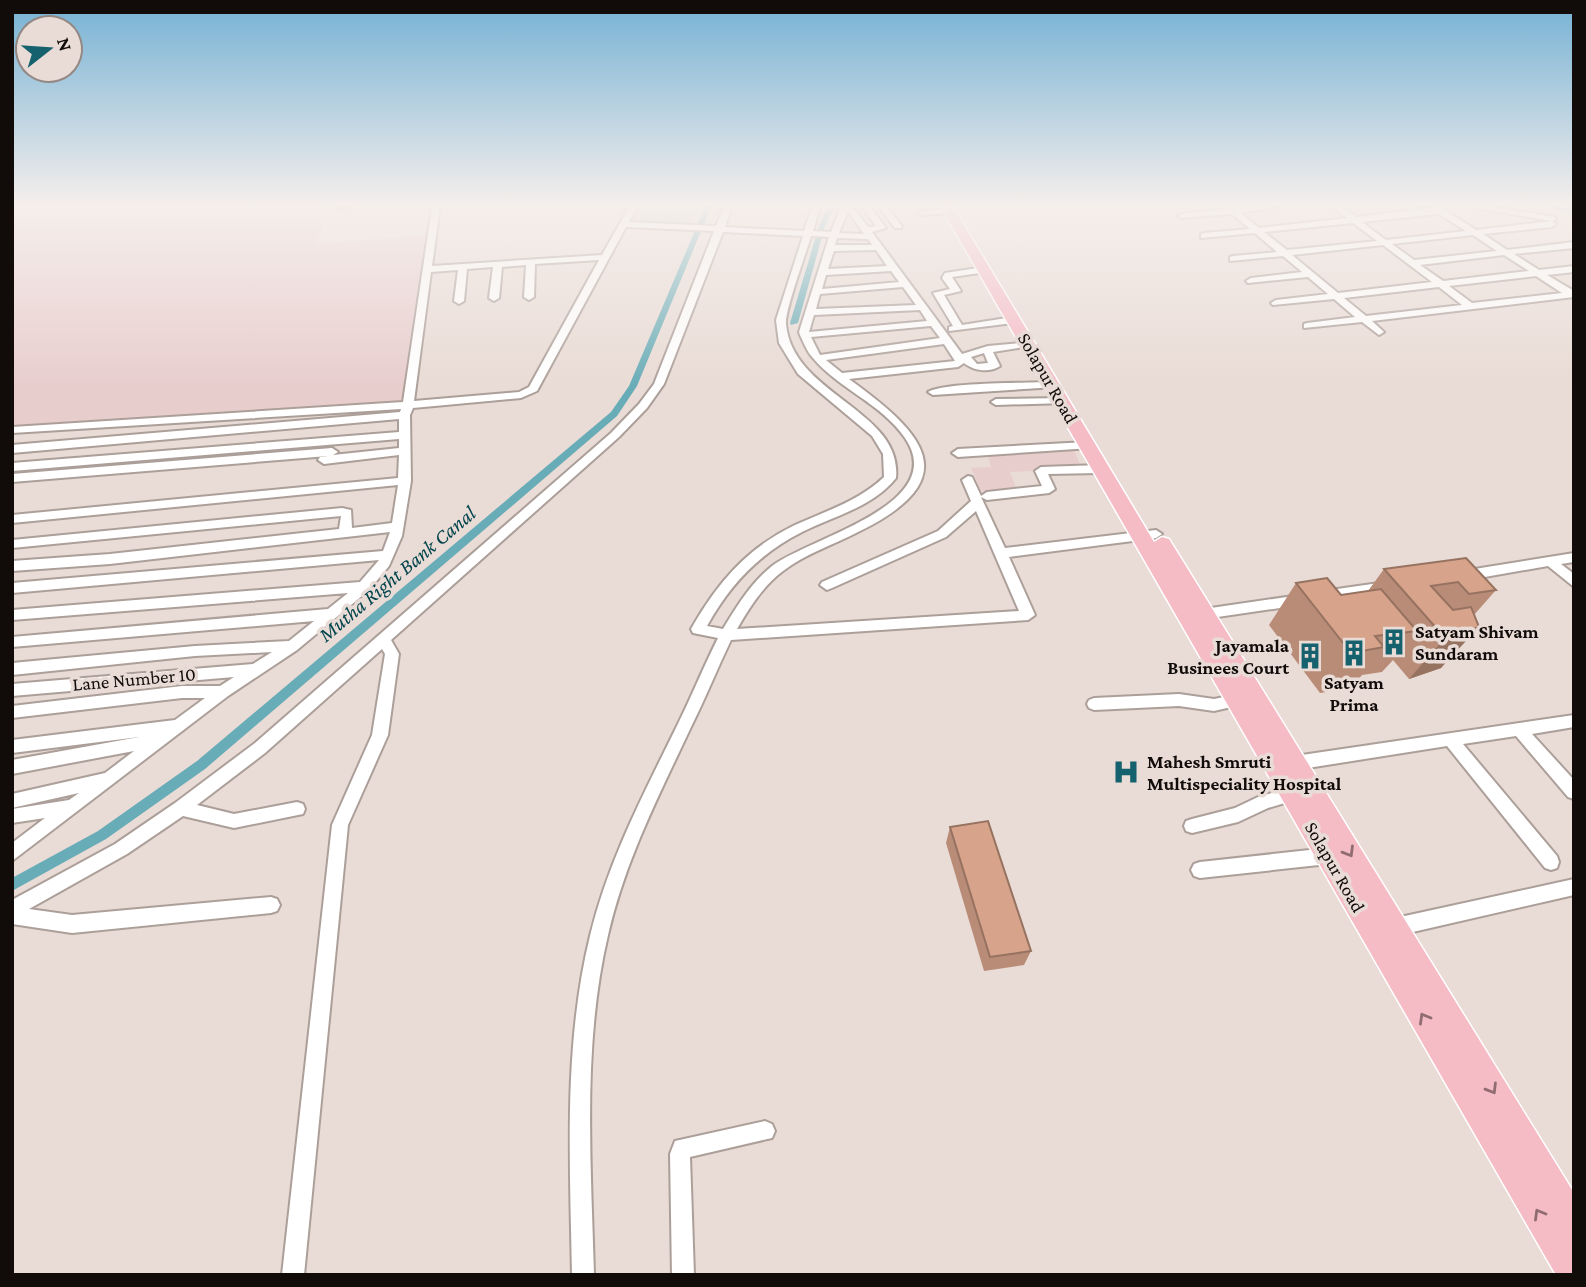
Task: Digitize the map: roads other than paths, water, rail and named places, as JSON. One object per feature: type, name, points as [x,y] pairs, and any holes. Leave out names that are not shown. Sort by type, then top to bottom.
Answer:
[{"type":"highway","name":"Solapur Road","points":[[982,267],[1100,469],[1204,614],[1294,763],[1574,1273]]},
{"type":"highway","name":"Solapur Road","points":[[987,267],[1148,535],[1328,856],[1383,929],[1574,1224]]},
{"type":"street","points":[[12,853],[178,725],[292,646],[364,587],[389,555],[397,527],[404,481],[406,410],[429,269],[451,267]]},
{"type":"street","points":[[459,301],[463,267]]},
{"type":"street","points":[[495,298],[498,267]]},
{"type":"street","points":[[529,297],[531,267]]},
{"type":"street","points":[[12,449],[406,410],[528,393],[556,351],[600,267]]},
{"type":"street","points":[[12,909],[121,849],[181,808],[260,748],[527,514],[643,406],[659,384],[703,267]]},
{"type":"street","points":[[799,267],[781,320],[784,343],[802,372],[876,434],[884,444],[890,455],[890,478],[864,500],[785,535],[750,559],[719,591],[698,629],[727,635],[1028,615],[982,499],[968,480]]},
{"type":"street","points":[[583,1275],[583,1032],[596,954],[611,890],[649,799],[727,635],[761,583],[802,551],[886,514],[910,492],[918,477],[920,457],[912,440],[892,417],[838,377],[818,358],[805,335],[804,329],[824,269],[857,267]]},
{"type":"street","points":[[838,377],[960,362],[960,357],[894,267]]},
{"type":"street","points":[[1301,267],[1379,332]]},
{"type":"street","points":[[1417,267],[1470,306]]},
{"type":"street","points":[[1527,267],[1573,295]]},
{"type":"street","points":[[1276,303],[1574,269]]},
{"type":"street","points":[[959,328],[938,293],[956,291],[947,278],[948,275],[984,270]]},
{"type":"street","points":[[1251,281],[1310,274]]},
{"type":"street","points":[[816,292],[907,284]]},
{"type":"street","points":[[1307,326],[1573,295]]},
{"type":"street","points":[[811,312],[923,307]]},
{"type":"street","points":[[805,335],[832,332],[941,331],[1013,320]]},
{"type":"street","points":[[818,358],[926,342],[941,331]]},
{"type":"street","points":[[832,332],[859,375]]},
{"type":"street","points":[[926,342],[934,357],[930,358],[933,367]]},
{"type":"street","points":[[987,350],[1027,344]]},
{"type":"street","points":[[933,392],[1057,393]]},
{"type":"street","points":[[996,402],[1057,393]]},
{"type":"street","points":[[12,430],[406,410]]},
{"type":"street","points":[[119,440],[129,423]]},
{"type":"street","points":[[12,467],[406,435]]},
{"type":"street","points":[[958,453],[1087,446]]},
{"type":"street","points":[[145,478],[406,451]]},
{"type":"street","points":[[12,478],[332,452]]},
{"type":"street","points":[[827,585],[942,534],[982,499],[1049,489],[1041,471],[1100,469]]},
{"type":"street","points":[[12,519],[404,481]]},
{"type":"street","points":[[12,544],[342,512],[346,513],[345,533]]},
{"type":"street","points":[[12,566],[397,527]]},
{"type":"street","points":[[1003,553],[1148,535]]},
{"type":"street","points":[[38,564],[49,541]]},
{"type":"street","points":[[12,588],[389,555]]},
{"type":"street","points":[[1442,579],[1574,557]]},
{"type":"street","points":[[1550,561],[1568,570],[1574,583]]},
{"type":"street","points":[[1204,614],[1407,584]]},
{"type":"street","points":[[12,615],[364,587]]},
{"type":"street","points":[[12,642],[330,614]]},
{"type":"street","points":[[293,1275],[340,825],[380,735],[391,654],[384,640]]},
{"type":"street","points":[[12,669],[195,651],[292,646]]},
{"type":"street","name":"Lane Number 10","points":[[12,690],[255,670]]},
{"type":"street","points":[[38,709],[50,686]]},
{"type":"street","points":[[12,712],[182,692],[223,692]]},
{"type":"street","points":[[1094,704],[1179,700],[1214,705],[1239,700]]},
{"type":"street","points":[[1294,763],[1574,721]]},
{"type":"street","points":[[12,747],[178,725]]},
{"type":"street","points":[[1519,729],[1574,792]]},
{"type":"street","points":[[12,767],[158,740]]},
{"type":"street","points":[[1451,740],[1551,862]]},
{"type":"street","points":[[12,801],[109,779]]},
{"type":"street","points":[[1192,826],[1238,814],[1264,802],[1292,794]]},
{"type":"street","points":[[12,816],[75,806]]},
{"type":"street","points":[[181,808],[234,821],[297,809]]},
{"type":"street","points":[[1200,870],[1328,856]]},
{"type":"street","points":[[1383,929],[1574,887]]},
{"type":"street","points":[[12,915],[72,924],[271,905]]},
{"type":"street","points":[[683,1275],[682,1148],[765,1131]]},
{"type":"waterway","name":"Mutha Right Bank Canal","points":[[12,885],[102,835],[201,765],[614,414],[633,386],[683,267]]},
{"type":"waterway","points":[[794,323],[810,267]]},
{"type":"place","name":"Satyam Shivam Sundaram","points":[[1394,642]]},
{"type":"place","name":"Satyam Prima","points":[[1354,653]]},
{"type":"place","name":"Jayamala Businees Court","points":[[1310,656]]},
{"type":"place","name":"Mahesh Smruti Multispeciality Hospital","points":[[1126,772]]}]
